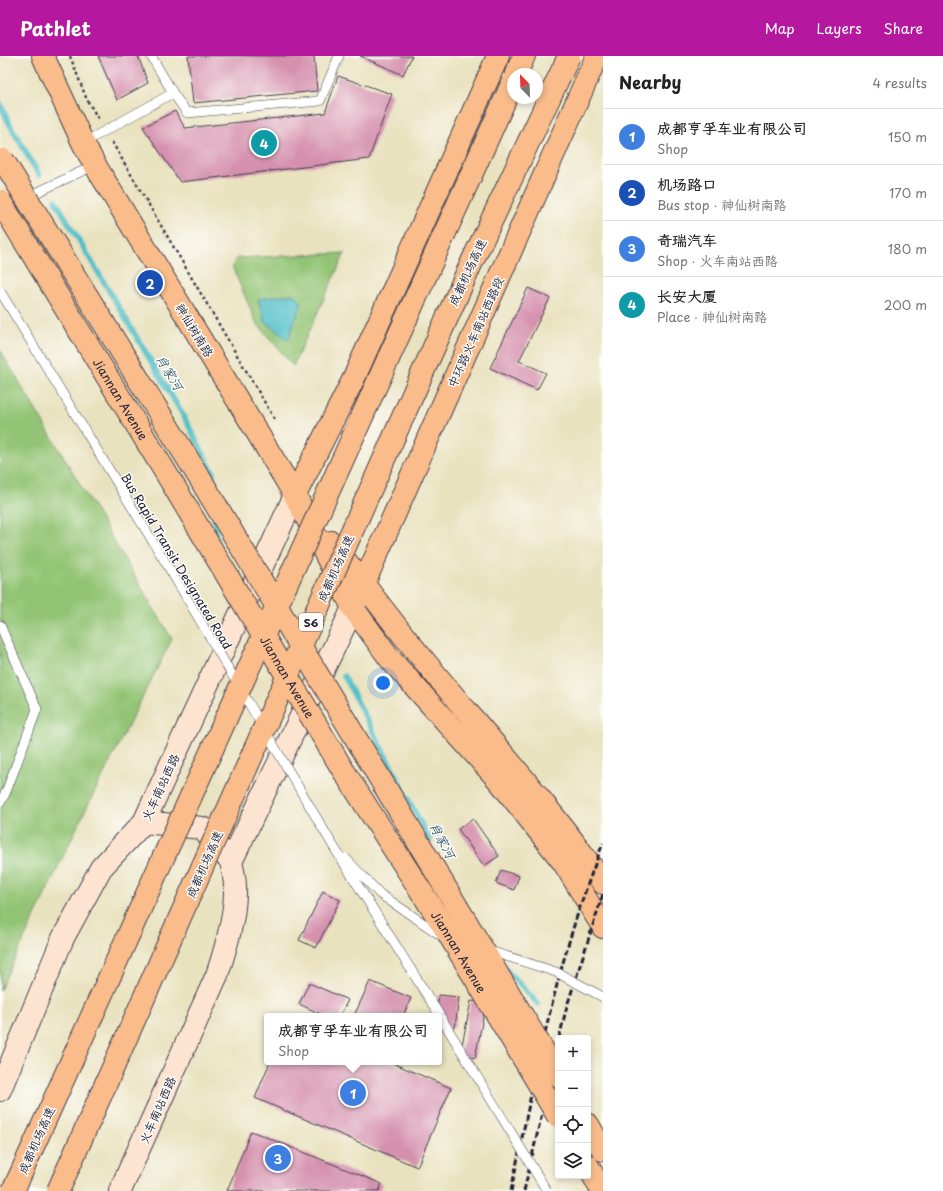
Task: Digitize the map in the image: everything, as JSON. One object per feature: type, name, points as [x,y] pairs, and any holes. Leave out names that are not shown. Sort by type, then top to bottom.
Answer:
[{"type":"main road","name":"神仙树南路","points":[[42,56],[95,165],[295,495]]},
{"type":"main road","points":[[295,495],[353,380],[498,56]]},
{"type":"main road","points":[[519,68],[524,56]]},
{"type":"main road","name":"成都机场高速","points":[[58,1191],[471,264],[569,56]]},
{"type":"main road","name":"中环路火车南站西路段","points":[[353,608],[597,56]]},
{"type":"main road","name":"成都机场高速","points":[[13,1191],[507,95]]},
{"type":"main road","name":"Jiannan Avenue","points":[[1,156],[202,482],[556,1071]]},
{"type":"main road","points":[[0,201],[172,483],[343,770],[448,933],[555,1111]]},
{"type":"main road","points":[[295,495],[396,626],[506,756],[578,846],[603,883]]},
{"type":"main road","points":[[295,495],[353,608],[391,660],[501,784],[564,863],[603,927]]},
{"type":"main road","name":"火车南站西路","points":[[0,1090],[63,938],[101,868],[144,822],[295,495]]},
{"type":"main road","points":[[144,822],[202,828],[231,862],[353,608]]},
{"type":"main road","name":"火车南站西路","points":[[120,1191],[220,969],[233,909],[235,886],[231,862]]},
{"type":"main road","points":[[591,1130],[603,1150]]},
{"type":"main road","points":[[591,1171],[602,1191]]},
{"type":"lane","points":[[151,56],[187,113],[320,101],[339,56]]},
{"type":"lane","points":[[83,143],[173,93]]},
{"type":"lane","points":[[0,210],[95,165]]},
{"type":"lane","name":"Bus Rapid Transit Designated Road","points":[[0,291],[169,568],[332,844],[438,1013]]},
{"type":"lane","points":[[0,625],[37,709],[6,792],[0,803]]},
{"type":"lane","name":"Bus Rapid Transit Designated Road","points":[[332,844],[380,894],[443,937],[556,972],[603,997]]},
{"type":"lane","name":"Bus Rapid Transit Designated Road","points":[[442,1019],[547,1191]]},
{"type":"path","points":[[70,56],[87,100],[278,425]]},
{"type":"green space","points":[[345,253],[293,366],[256,322],[232,266],[237,258]]},
{"type":"green space","points":[[0,350],[172,639],[79,823],[0,990]]},
{"type":"water","points":[[293,294],[302,302],[288,340],[265,322],[258,299]]},
{"type":"building","points":[[98,56],[138,56],[148,83],[117,100]]},
{"type":"building","points":[[188,56],[314,56],[317,91],[193,103]]},
{"type":"building","points":[[360,56],[412,56],[403,75]]},
{"type":"building","points":[[338,76],[392,94],[369,159],[180,182],[143,127],[175,111],[185,128],[325,113]]},
{"type":"building","points":[[528,288],[550,298],[519,361],[546,373],[537,390],[490,368]]},
{"type":"building","points":[[473,819],[499,856],[484,866],[458,829]]},
{"type":"building","points":[[501,870],[519,876],[514,890],[496,883]]},
{"type":"building","points":[[323,891],[340,900],[316,948],[299,940]]},
{"type":"building","points":[[370,981],[411,998],[404,1013],[355,1013]]},
{"type":"building","points":[[309,983],[348,1000],[342,1013],[318,1013],[299,1004]]},
{"type":"building","points":[[439,995],[459,997],[455,1028],[442,1026],[442,1013],[436,1013]]},
{"type":"building","points":[[471,1001],[486,1003],[475,1058],[460,1055]]},
{"type":"building","points":[[269,1065],[397,1065],[451,1088],[417,1167],[255,1098]]},
{"type":"building","points":[[251,1131],[382,1184],[379,1191],[227,1191]]},
{"type":"waterway","name":"肖家河","points":[[0,103],[10,125],[39,175]]},
{"type":"waterway","name":"肖家河","points":[[55,200],[183,415],[213,472],[214,487]]},
{"type":"waterway","name":"肖家河","points":[[215,518],[216,541]]},
{"type":"waterway","name":"肖家河","points":[[344,676],[430,841]]},
{"type":"waterway","name":"肖家河","points":[[504,967],[538,1004]]},
{"type":"railway","points":[[511,1191],[538,1061],[554,996],[575,921],[603,843]]},
{"type":"railway","points":[[560,1035],[567,1006],[603,894]]},
{"type":"railway","points":[[524,1191],[555,1057]]},
{"type":"place","name":"长安大厦","points":[[264,143]]},
{"type":"place","name":"机场路口","points":[[150,283]]},
{"type":"place","name":"成都亨孚车业有限公司","points":[[353,1093]]},
{"type":"place","name":"奇瑞汽车","points":[[278,1158]]}]
